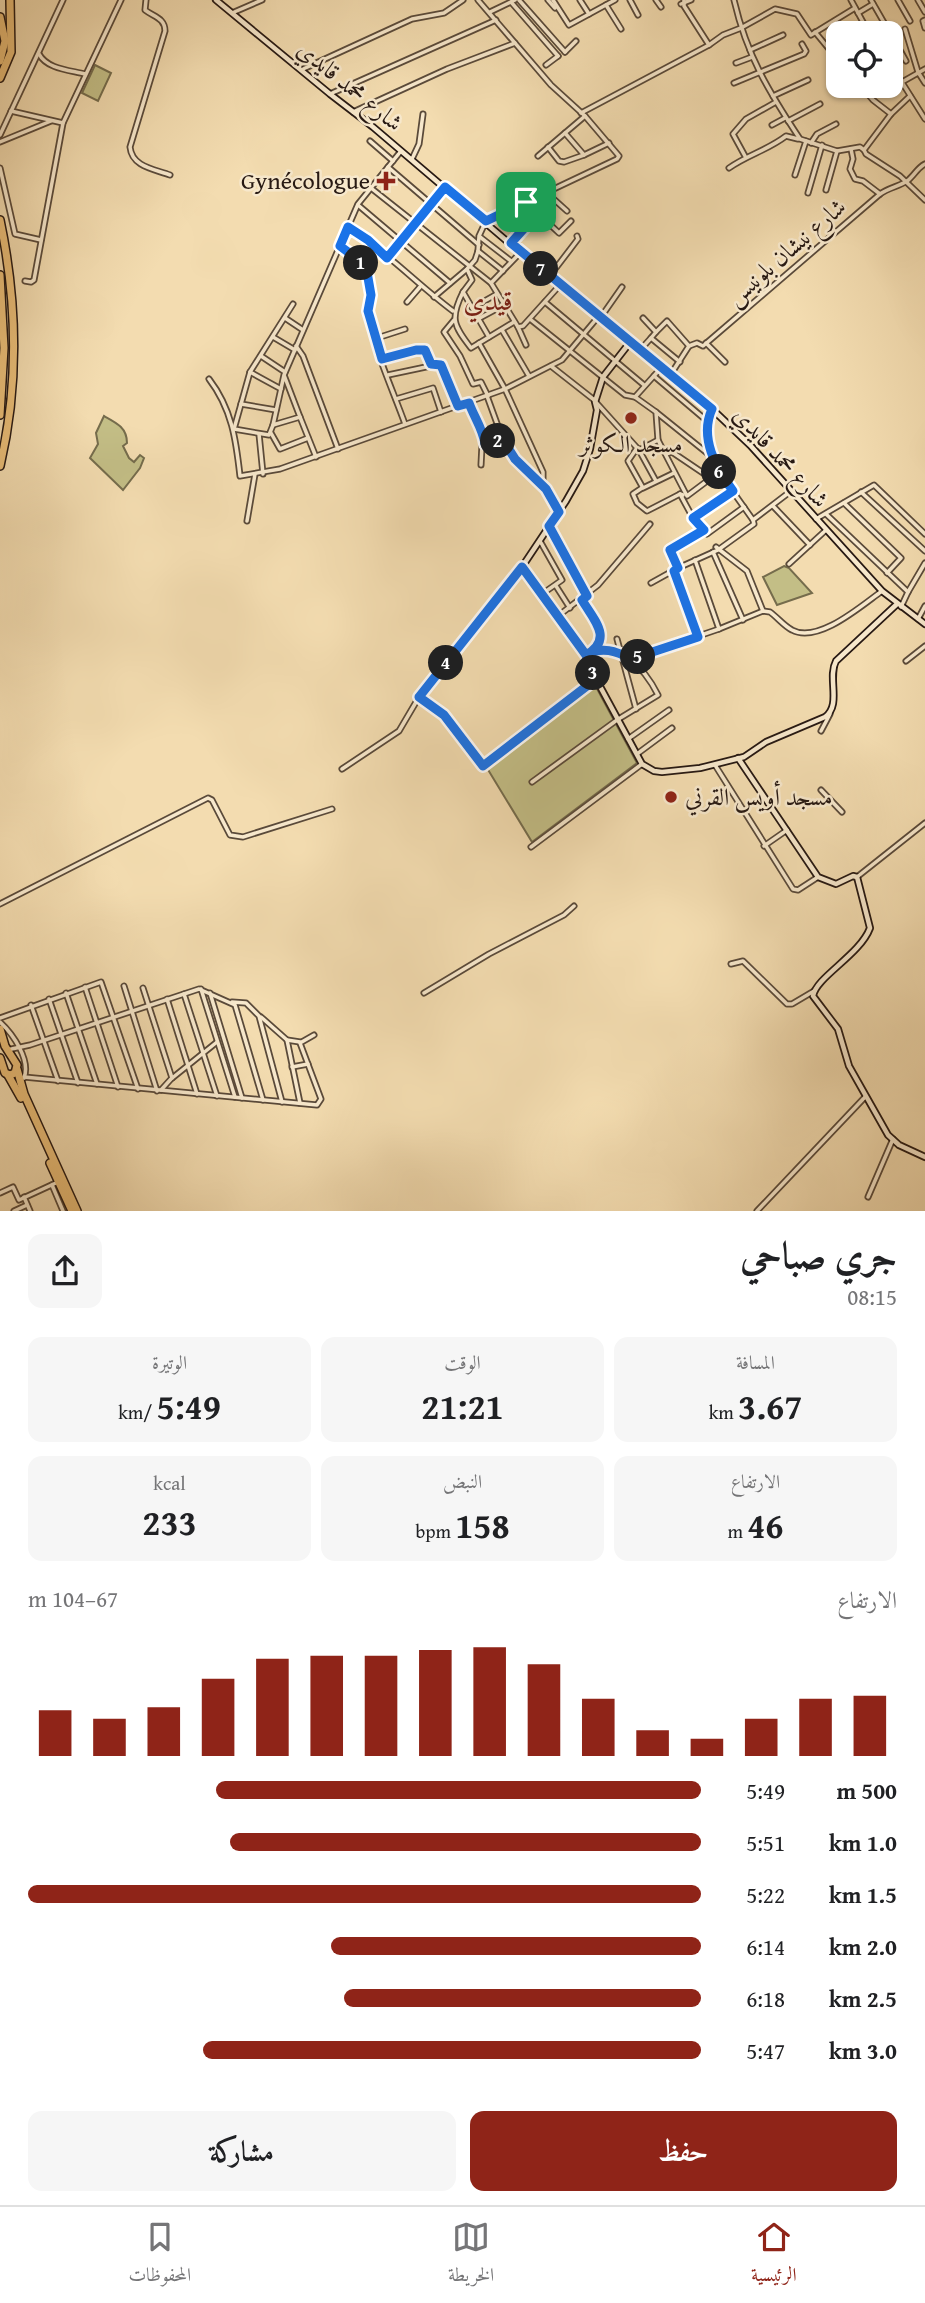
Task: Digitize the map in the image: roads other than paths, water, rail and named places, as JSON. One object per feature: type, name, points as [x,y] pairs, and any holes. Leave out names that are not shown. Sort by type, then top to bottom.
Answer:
[{"type":"highway","points":[[0,78],[12,52],[10,0]]},
{"type":"highway","points":[[0,17],[5,41],[0,61]]},
{"type":"highway","points":[[0,220],[11,297],[14,362],[11,410],[0,466]]},
{"type":"highway","points":[[0,275],[4,348],[0,415]]},
{"type":"highway","points":[[0,1029],[78,1211]]},
{"type":"highway","points":[[0,1058],[5,1074],[14,1084],[55,1183],[72,1211]]},
{"type":"highway","points":[[5,1074],[13,1074],[18,1069]]},
{"type":"main road","name":"شارع محمد قايدي","points":[[216,0],[712,409],[737,432],[882,592],[925,624]]},
{"type":"main road","points":[[631,341],[603,377],[595,402],[595,423],[587,460],[559,512],[522,567],[586,655],[617,720],[642,764],[662,772],[715,765],[738,758],[766,742],[830,714],[833,706],[832,672],[836,661],[899,606]]},
{"type":"main road","points":[[738,758],[818,877],[836,884],[853,876],[857,877],[869,919],[868,934],[851,956],[818,984],[814,991],[815,1001],[838,1029],[849,1066],[893,1139],[899,1145],[925,1157]]},
{"type":"street","points":[[0,135],[63,0]]},
{"type":"street","points":[[25,281],[34,280],[63,123],[121,0]]},
{"type":"street","points":[[146,0],[145,10],[159,18],[165,25],[165,31],[130,153],[141,165],[170,175]]},
{"type":"street","points":[[232,13],[262,0]]},
{"type":"street","points":[[301,70],[386,29],[419,16],[444,13],[463,0]]},
{"type":"street","points":[[434,297],[468,268],[478,248],[479,236],[486,221],[619,156],[583,114],[551,85],[478,0]]},
{"type":"street","points":[[550,0],[555,8]]},
{"type":"street","points":[[550,0],[569,25],[615,0]]},
{"type":"street","points":[[580,0],[589,14]]},
{"type":"street","points":[[630,0],[638,15]]},
{"type":"street","points":[[656,0],[661,7]]},
{"type":"street","points":[[734,0],[741,28],[759,73],[800,139]]},
{"type":"street","points":[[851,0],[862,21]]},
{"type":"street","points":[[898,0],[910,21]]},
{"type":"street","points":[[918,0],[925,12]]},
{"type":"street","points":[[490,12],[515,1]]},
{"type":"street","points":[[515,1],[565,52]]},
{"type":"street","points":[[515,1],[558,56]]},
{"type":"street","points":[[685,2],[684,6],[709,45]]},
{"type":"street","points":[[858,13],[872,2],[883,21]]},
{"type":"street","points":[[606,3],[621,29]]},
{"type":"street","points":[[538,156],[583,114],[723,35],[775,9],[797,15],[811,35],[855,8]]},
{"type":"street","points":[[330,94],[496,20]]},
{"type":"street","points":[[925,20],[925,28]]},
{"type":"street","points":[[905,29],[918,72],[925,83]]},
{"type":"street","points":[[815,32],[826,45]]},
{"type":"street","points":[[750,50],[783,35]]},
{"type":"street","points":[[546,65],[576,41]]},
{"type":"street","points":[[353,112],[447,69],[516,43]]},
{"type":"street","points":[[734,83],[804,54],[806,51],[802,44]]},
{"type":"street","points":[[38,52],[44,62],[50,65],[85,74]]},
{"type":"street","points":[[903,56],[906,61]]},
{"type":"street","points":[[736,63],[752,58]]},
{"type":"street","points":[[903,81],[925,69]]},
{"type":"street","points":[[773,96],[808,80]]},
{"type":"street","points":[[903,84],[925,119]]},
{"type":"street","points":[[760,90],[767,87]]},
{"type":"street","points":[[864,150],[891,114],[910,96]]},
{"type":"street","points":[[871,98],[891,114]]},
{"type":"street","points":[[745,156],[733,134],[746,119],[776,102]]},
{"type":"street","points":[[772,125],[820,104]]},
{"type":"street","points":[[11,111],[63,123]]},
{"type":"street","points":[[412,159],[419,144],[423,114]]},
{"type":"street","points":[[0,142],[51,121]]},
{"type":"street","points":[[794,175],[809,142],[817,134],[836,124]]},
{"type":"street","points":[[565,133],[584,155]]},
{"type":"street","points":[[729,168],[745,156],[757,153],[786,136],[837,151],[860,146],[866,154],[906,181],[925,200]]},
{"type":"street","points":[[370,141],[393,161]]},
{"type":"street","points":[[548,147],[559,161],[564,162],[609,143]]},
{"type":"street","points":[[808,193],[822,145]]},
{"type":"street","points":[[851,149],[853,159],[850,169],[855,179],[863,181],[880,194]]},
{"type":"street","points":[[234,429],[269,435],[284,373],[358,204],[401,151]]},
{"type":"street","points":[[826,190],[837,151]]},
{"type":"street","name":"شارع نيشان بلونيس","points":[[690,346],[697,343],[703,346],[880,194],[906,181],[925,164]]},
{"type":"street","points":[[388,167],[503,271]]},
{"type":"street","points":[[0,168],[15,234],[41,240]]},
{"type":"street","points":[[387,258],[445,187]]},
{"type":"street","points":[[371,188],[468,268],[491,283],[526,345]]},
{"type":"street","points":[[547,193],[566,211]]},
{"type":"street","points":[[526,202],[559,233],[572,221]]},
{"type":"street","points":[[358,204],[450,283]]},
{"type":"street","points":[[508,211],[526,227]]},
{"type":"street","points":[[511,243],[538,213]]},
{"type":"street","points":[[348,227],[368,240],[420,287],[453,311]]},
{"type":"street","points":[[479,236],[511,261]]},
{"type":"street","points":[[549,276],[578,239],[576,236]]},
{"type":"street","points":[[340,246],[360,261],[367,272],[371,295],[368,311],[374,339],[405,424]]},
{"type":"street","points":[[491,283],[521,251]]},
{"type":"street","points":[[468,268],[472,280],[453,311],[454,320],[469,347],[514,322]]},
{"type":"street","points":[[518,327],[523,326],[560,285]]},
{"type":"street","points":[[407,302],[420,287]]},
{"type":"street","points":[[209,379],[222,395],[234,429],[240,476],[263,474],[488,396],[551,366],[570,352],[622,287]]},
{"type":"street","points":[[463,292],[489,337]]},
{"type":"street","points":[[472,309],[498,294]]},
{"type":"street","points":[[545,302],[645,385]]},
{"type":"street","points":[[234,429],[250,372],[293,304]]},
{"type":"street","points":[[478,319],[504,305]]},
{"type":"street","points":[[285,318],[303,330]]},
{"type":"street","points":[[530,318],[625,395],[635,397],[712,457]]},
{"type":"street","points":[[643,318],[656,332]]},
{"type":"street","points":[[454,320],[443,331],[460,356],[473,384],[481,382],[503,440],[515,459],[542,484],[559,512]]},
{"type":"street","points":[[641,349],[667,321],[690,346],[671,374]]},
{"type":"street","points":[[374,339],[405,329]]},
{"type":"street","points":[[502,330],[529,376]]},
{"type":"street","points":[[273,337],[295,348],[303,356],[338,449]]},
{"type":"street","points":[[651,338],[680,362]]},
{"type":"street","points":[[480,343],[505,388],[543,472],[542,484]]},
{"type":"street","points":[[706,343],[725,362]]},
{"type":"street","points":[[382,359],[423,349],[431,364]]},
{"type":"street","points":[[261,356],[284,373],[316,457]]},
{"type":"street","points":[[388,375],[431,364],[441,365],[458,406]]},
{"type":"street","points":[[551,366],[595,402],[638,449],[656,481]]},
{"type":"street","points":[[635,397],[662,367]]},
{"type":"street","points":[[250,372],[280,390]]},
{"type":"street","points":[[654,376],[707,421]]},
{"type":"street","points":[[280,390],[287,384]]},
{"type":"street","points":[[396,399],[433,388],[441,412]]},
{"type":"street","points":[[469,403],[477,424],[482,429],[485,444]]},
{"type":"street","points":[[241,404],[276,410]]},
{"type":"street","points":[[652,583],[716,550],[754,524],[712,457],[707,421],[712,409]]},
{"type":"street","points":[[656,412],[658,440],[687,496]]},
{"type":"street","points":[[230,417],[237,419]]},
{"type":"street","points":[[273,425],[300,417]]},
{"type":"street","points":[[270,431],[280,449],[308,438]]},
{"type":"street","points":[[259,433],[263,474]]},
{"type":"street","points":[[481,465],[482,445],[503,440]]},
{"type":"street","points":[[643,488],[628,461],[638,449],[658,440]]},
{"type":"street","points":[[666,454],[672,452],[712,479]]},
{"type":"street","points":[[687,496],[719,472]]},
{"type":"street","points":[[674,473],[633,494],[637,503],[647,511],[680,494],[687,496]]},
{"type":"street","points":[[247,521],[255,474]]},
{"type":"street","points":[[816,519],[874,485],[925,534]]},
{"type":"street","points":[[693,518],[733,491]]},
{"type":"street","points":[[753,520],[791,491]]},
{"type":"street","points":[[861,492],[925,551]]},
{"type":"street","points":[[680,494],[693,518],[707,534],[744,508]]},
{"type":"street","points":[[844,503],[901,558],[887,573]]},
{"type":"street","points":[[773,506],[810,545]]},
{"type":"street","points":[[825,514],[908,592]]},
{"type":"street","points":[[558,616],[582,600],[606,578],[650,524]]},
{"type":"street","points":[[549,526],[587,596]]},
{"type":"street","points":[[698,637],[670,550],[704,530]]},
{"type":"street","points":[[789,564],[826,530]]},
{"type":"street","points":[[540,541],[562,579],[542,594]]},
{"type":"street","points":[[716,550],[747,570],[763,611]]},
{"type":"street","points":[[716,550],[743,620]]},
{"type":"street","points":[[695,560],[719,629]]},
{"type":"street","points":[[899,606],[925,563]]},
{"type":"street","points":[[342,769],[399,731],[419,697],[522,567]]},
{"type":"street","points":[[555,586],[569,608]]},
{"type":"street","points":[[631,659],[698,637],[763,611],[770,612],[791,630],[811,633],[834,624],[882,592]]},
{"type":"street","points":[[582,600],[600,630],[600,642],[595,650],[586,655]]},
{"type":"street","points":[[918,619],[925,607]]},
{"type":"street","points":[[617,639],[636,709]]},
{"type":"street","points":[[906,661],[925,646]]},
{"type":"street","points":[[532,782],[617,720],[658,695],[649,678],[631,659],[621,653],[595,650]]},
{"type":"street","points":[[419,697],[444,715],[483,766],[596,679]]},
{"type":"street","points":[[628,739],[669,710]]},
{"type":"street","points":[[821,730],[830,714]]},
{"type":"street","points":[[636,754],[672,728]]},
{"type":"street","points":[[531,847],[642,764]]},
{"type":"street","points":[[715,765],[794,890],[799,890],[818,877]]},
{"type":"street","points":[[821,790],[842,813]]},
{"type":"street","points":[[0,904],[208,798],[212,800],[230,835],[243,837],[332,810]]},
{"type":"street","points":[[857,877],[925,823]]},
{"type":"street","points":[[764,846],[787,830]]},
{"type":"street","points":[[424,993],[489,954],[564,915],[574,906]]},
{"type":"street","points":[[731,964],[743,961],[787,1004],[792,1004],[814,991]]},
{"type":"street","points":[[138,1089],[101,982],[32,1005],[0,1020],[10,1032],[25,1064],[22,1079],[317,1105],[321,1099],[300,1042]]},
{"type":"street","points":[[124,986],[159,1091]]},
{"type":"street","points":[[85,987],[118,1087]]},
{"type":"street","points":[[143,988],[172,1077]]},
{"type":"street","points":[[201,989],[235,1098]]},
{"type":"street","points":[[7,1050],[44,1041],[201,989],[230,1001],[246,1003],[287,1040],[300,1042],[314,1035]]},
{"type":"street","points":[[66,993],[97,1085]]},
{"type":"street","points":[[210,993],[242,1098]]},
{"type":"street","points":[[184,994],[217,1096]]},
{"type":"street","points":[[49,999],[78,1083]]},
{"type":"street","points":[[167,999],[197,1094]]},
{"type":"street","points":[[230,1001],[238,1013],[263,1100]]},
{"type":"street","points":[[32,1005],[58,1081]]},
{"type":"street","points":[[259,1016],[282,1102]]},
{"type":"street","points":[[287,1040],[300,1104]]},
{"type":"street","points":[[159,1091],[172,1077],[217,1042]]},
{"type":"street","points":[[292,1067],[308,1064]]},
{"type":"street","points":[[757,1211],[866,1096]]},
{"type":"street","points":[[868,1197],[893,1139]]},
{"type":"street","points":[[0,1193],[13,1187],[19,1199],[55,1183],[63,1211]]},
{"type":"street","points":[[24,1197],[30,1211]]},
{"type":"street","points":[[14,1211],[27,1205]]},
{"type":"place","name":"Gynécologue","points":[[386,181]]},
{"type":"place","name":"مسجد الكوثر","points":[[631,418]]},
{"type":"place","name":"مسجد أويس القرني","points":[[671,797]]},
{"type":"district","name":"قيدي","points":[[488,300]]}]
